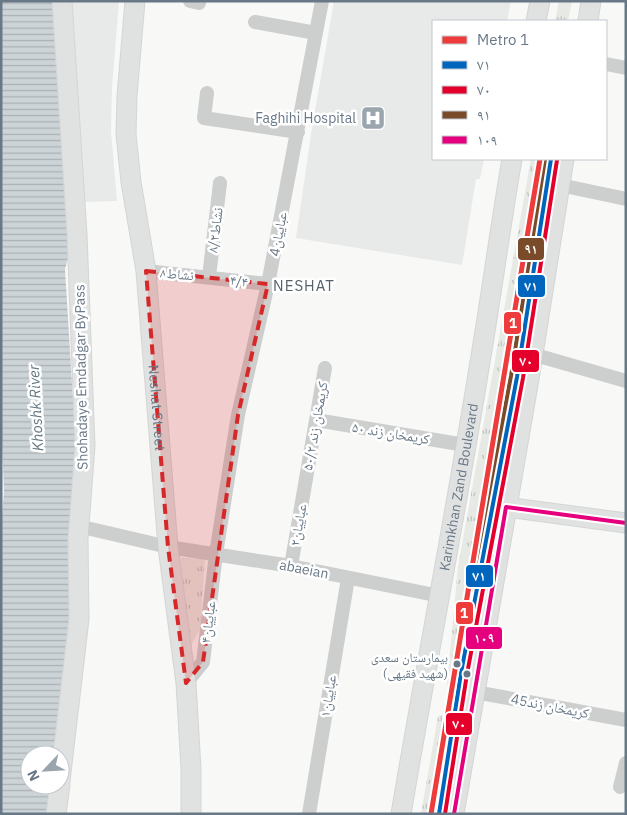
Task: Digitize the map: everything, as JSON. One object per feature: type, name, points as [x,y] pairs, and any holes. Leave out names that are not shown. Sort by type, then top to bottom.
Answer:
[{"type":"main road","name":"Shohadaye Emdadgar ByPass","points":[[62,1],[77,234],[85,446],[78,539],[79,619],[64,745]]},
{"type":"main road","name":"Neshat Street","points":[[135,1],[127,96],[126,134],[131,182],[146,271],[168,546],[186,683],[191,769],[191,814]]},
{"type":"main road","points":[[536,20],[540,1]]},
{"type":"main road","points":[[588,20],[591,1]]},
{"type":"main road","name":"Karimkhan Zand Boulevard","points":[[401,814],[479,369],[512,160]]},
{"type":"main road","points":[[454,814],[564,160]]},
{"type":"main road","points":[[506,507],[626,523]]},
{"type":"main road","points":[[56,814],[59,795]]},
{"type":"street","name":"عباییان4","points":[[216,554],[238,415],[268,284],[322,1]]},
{"type":"street","points":[[255,22],[316,33]]},
{"type":"street","points":[[607,64],[626,68]]},
{"type":"street","points":[[207,93],[204,118],[298,132]]},
{"type":"street","name":"نشاط۸/۲","points":[[209,277],[220,183]]},
{"type":"street","points":[[560,185],[626,199]]},
{"type":"street","name":"نشاط۸","points":[[146,271],[209,277]]},
{"type":"street","name":"۴/۴","points":[[209,277],[268,284]]},
{"type":"street","points":[[532,354],[626,381]]},
{"type":"street","name":"کریمخان زند ۵۰/۲","points":[[305,484],[325,368]]},
{"type":"street","name":"کریمخان زند ۵۰","points":[[316,420],[465,445]]},
{"type":"street","name":"عباییان۲","points":[[291,566],[305,484]]},
{"type":"street","name":"abaeian","points":[[91,529],[168,546],[291,566],[440,596]]},
{"type":"street","name":"عباییان۴","points":[[186,683],[203,662],[216,554]]},
{"type":"street","name":"عباییان۱","points":[[309,814],[348,578]]},
{"type":"street","name":"کریمخان زند45","points":[[475,692],[626,720]]},
{"type":"street","points":[[620,787],[626,763]]},
{"type":"highlighted area","points":[[146,271],[268,284],[238,415],[203,662],[186,683],[168,547]]},
{"type":"shaded area","points":[[71,1],[119,1],[112,88],[111,131],[117,201],[84,202]]},
{"type":"shaded area","name":"Faghihi Hospital","points":[[334,1],[511,1],[507,20],[432,20],[432,160],[484,160],[480,179],[476,179],[462,265],[296,238],[311,134]]},
{"type":"green space","points":[[559,1],[572,1],[568,20],[555,20]]},
{"type":"green space","points":[[531,160],[545,160],[457,687],[451,689],[447,684],[458,567]]},
{"type":"green space","points":[[180,558],[205,559],[200,629],[188,651]]},
{"type":"green space","points":[[445,714],[449,718],[435,814],[421,814],[438,716]]},
{"type":"water","name":"Khoshk River","points":[[1,1],[54,1],[71,248],[65,269],[77,465],[73,611],[56,745],[20,745],[20,795],[50,795],[47,814],[1,814],[1,532],[4,491],[1,414]]},
{"type":"metro line","name":"1","points":[[431,814],[540,160]]},
{"type":"transit line","name":"۹۱","points":[[433,813],[455,672],[511,376],[545,160]]},
{"type":"transit line","name":"۷۱","points":[[439,814],[461,673],[517,377],[551,160]]},
{"type":"transit line","name":"۷۰","points":[[445,814],[467,674],[523,378],[557,160]]},
{"type":"transit line","name":"۱۰۹","points":[[454,814],[506,507],[626,523]]},
{"type":"place","name":"Faghihi Hospital","points":[[373,118]]},
{"type":"place","name":"بیمارستان سعدی (شهید فقیهی)","points":[[457,664]]},
{"type":"district","name":"NESHAT","points":[[304,286]]}]
